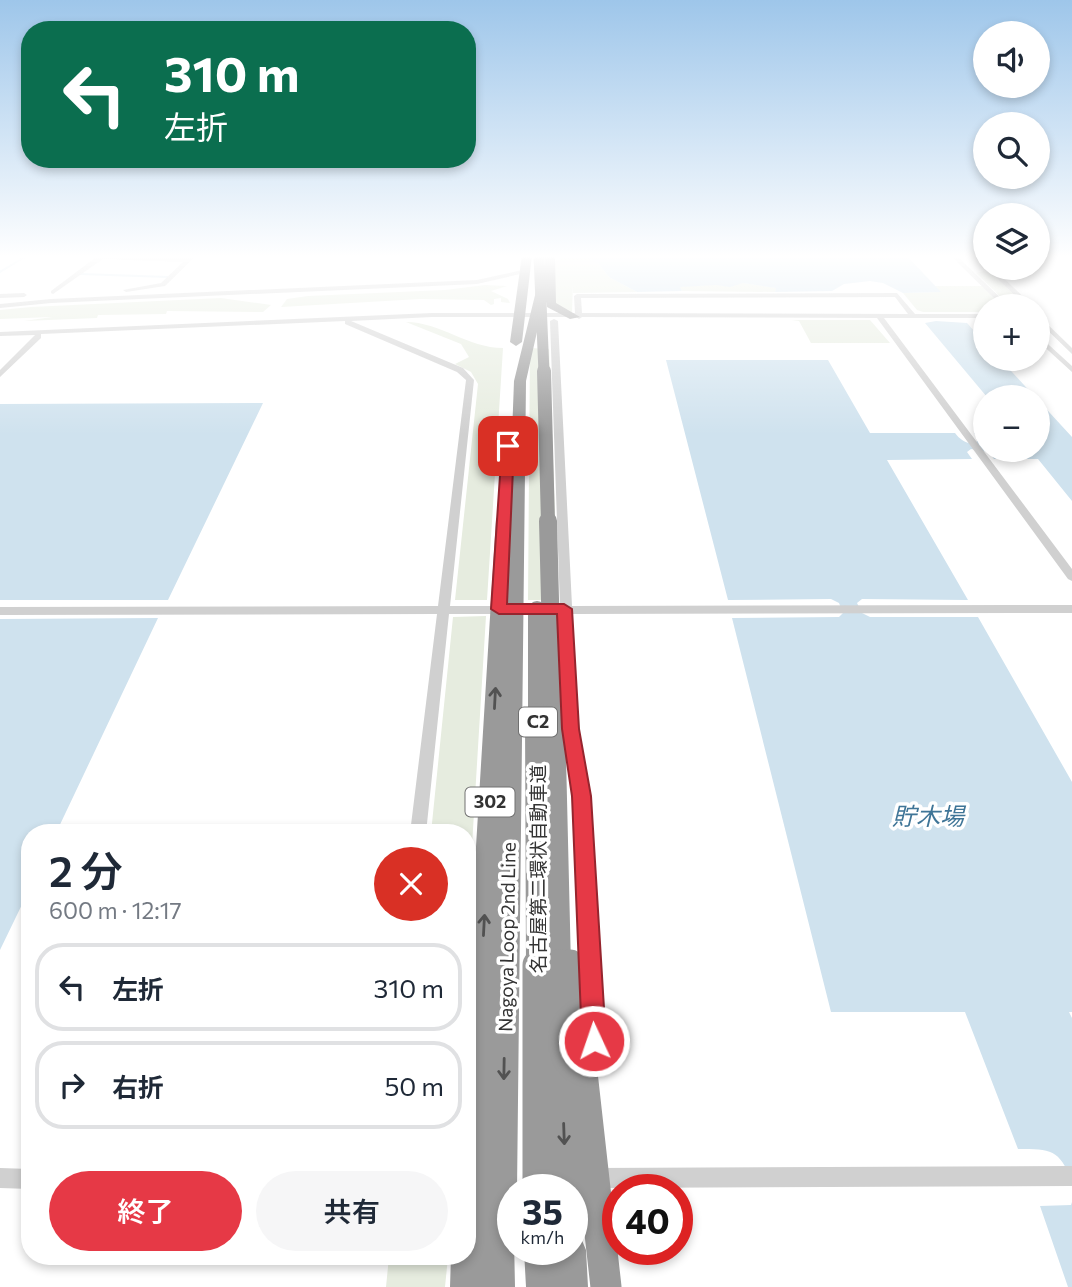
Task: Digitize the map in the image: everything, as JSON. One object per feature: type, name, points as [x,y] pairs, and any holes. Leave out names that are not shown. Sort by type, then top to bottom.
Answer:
[{"type":"highway","points":[[530,315],[536,318]]},
{"type":"highway","name":"名古屋第二環状自動車道","points":[[535,315],[538,1174]]},
{"type":"highway","name":"名古屋第二環状自動車道","points":[[539,315],[545,397],[557,869]]},
{"type":"highway","points":[[571,315],[576,317]]},
{"type":"highway","name":"Nagoya Loop 2nd Line","points":[[501,1174],[506,609],[514,353],[536,318]]},
{"type":"highway","name":"Nagoya Loop 2nd Line","points":[[476,1085],[520,381],[536,318]]},
{"type":"highway","points":[[557,869],[565,1174]]},
{"type":"highway","points":[[557,869],[579,1035],[606,1287]]},
{"type":"highway","name":"Nagoya Loop 2nd Line","points":[[467,1287],[468,1265]]},
{"type":"highway","name":"Nagoya Loop 2nd Line","points":[[498,1287],[499,1265]]},
{"type":"highway","points":[[535,1287],[537,1265]]},
{"type":"highway","points":[[540,1265],[543,1287]]},
{"type":"highway","points":[[570,1265],[571,1287]]},
{"type":"street","points":[[0,336],[431,315]]},
{"type":"street","points":[[434,315],[536,318]]},
{"type":"street","points":[[879,316],[1072,577]]},
{"type":"street","points":[[0,336],[348,322],[576,317],[973,316]]},
{"type":"street","points":[[536,318],[564,609],[570,729],[582,796],[601,1178]]},
{"type":"street","points":[[348,322],[460,370],[470,380],[419,824]]},
{"type":"street","points":[[1050,327],[1072,345]]},
{"type":"street","points":[[1050,329],[1072,352]]},
{"type":"street","points":[[0,375],[38,336]]},
{"type":"street","points":[[1050,349],[1072,370]]},
{"type":"street","points":[[0,611],[1072,609]]},
{"type":"street","points":[[588,1178],[1072,1176]]},
{"type":"street","points":[[0,1178],[21,1178]]},
{"type":"shaded area","points":[[0,315],[98,315],[97,318],[24,321],[52,317],[0,319]]},
{"type":"shaded area","points":[[792,320],[870,320],[890,343],[811,343],[799,321]]},
{"type":"shaded area","points":[[406,322],[431,326],[478,344],[503,348],[487,600],[455,600],[478,384],[471,372],[455,364],[469,357],[461,344]]},
{"type":"shaded area","points":[[530,348],[549,349],[558,597],[553,600],[528,600]]},
{"type":"shaded area","points":[[486,616],[473,824],[432,824],[453,617]]},
{"type":"shaded area","points":[[388,1265],[447,1265],[445,1287],[386,1287]]},
{"type":"water","points":[[925,323],[967,323],[973,330],[973,371],[1011,371],[1024,385],[977,385]]},
{"type":"water","name":"貯木場","points":[[666,360],[828,360],[870,433],[955,433],[963,441],[973,443],[973,449],[967,452],[972,459],[887,460],[968,600],[862,599],[857,603],[862,613],[870,617],[978,617],[1072,782],[1072,1012],[1069,1012],[1072,1018],[1072,1181],[1063,1162],[1052,1153],[1018,1149],[965,1012],[831,1012],[732,618],[839,617],[843,613],[839,603],[831,599],[728,600]]},
{"type":"water","points":[[263,403],[168,600],[0,600],[0,404]]},
{"type":"water","name":"貯木場","points":[[1050,413],[1072,437],[1072,501],[1040,462],[1050,462]]},
{"type":"water","points":[[158,618],[60,824],[21,824],[21,907],[0,950],[0,619]]},
{"type":"water","points":[[1072,1202],[1072,1287],[1068,1287],[1040,1206],[1071,1205]]},
{"type":"route","points":[[508,446],[499,609],[564,609],[570,729],[582,796],[594,1041]]}]
